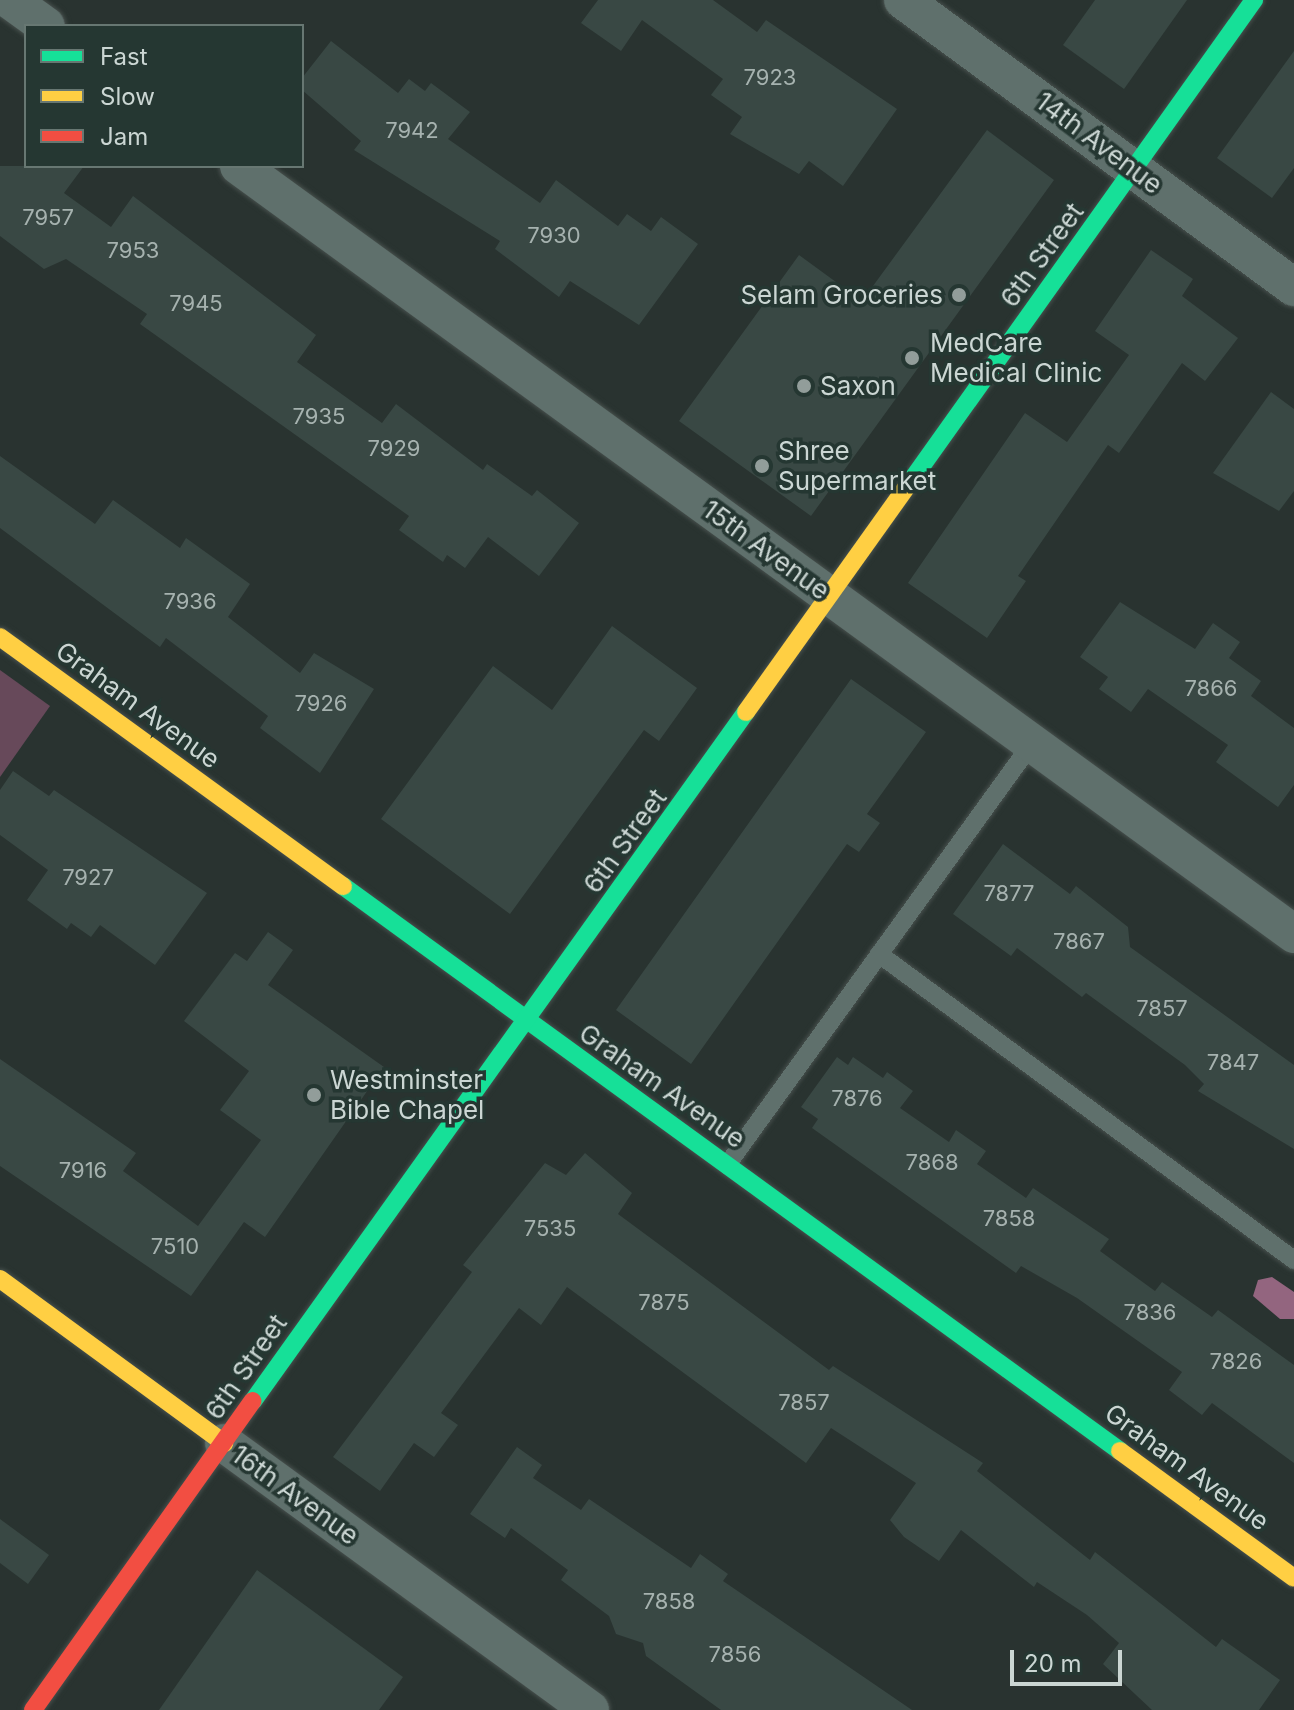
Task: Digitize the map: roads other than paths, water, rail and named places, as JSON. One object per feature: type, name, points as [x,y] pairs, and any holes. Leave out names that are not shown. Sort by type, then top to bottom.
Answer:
[{"type":"street","points":[[10,0],[43,24]]},
{"type":"street","name":"14th Avenue","points":[[903,0],[1294,287]]},
{"type":"street","name":"6th Street","points":[[33,1710],[528,1022],[1254,0]]},
{"type":"street","name":"15th Avenue","points":[[242,168],[831,597],[1030,746],[1294,934]]},
{"type":"street","name":"Graham Avenue","points":[[0,637],[1294,1578]]},
{"type":"street","name":"16th Avenue","points":[[0,1279],[590,1710]]},
{"type":"lane","points":[[727,1165],[1030,746]]},
{"type":"lane","points":[[879,954],[1294,1260]]},
{"type":"place","name":"Selam Groceries","points":[[959,295]]},
{"type":"place","name":"MedCare Medical Clinic","points":[[912,358]]},
{"type":"place","name":"Saxon","points":[[804,386]]},
{"type":"place","name":"Shree Supermarket","points":[[762,466]]},
{"type":"place","name":"Westminster Bible Chapel","points":[[314,1095]]}]
